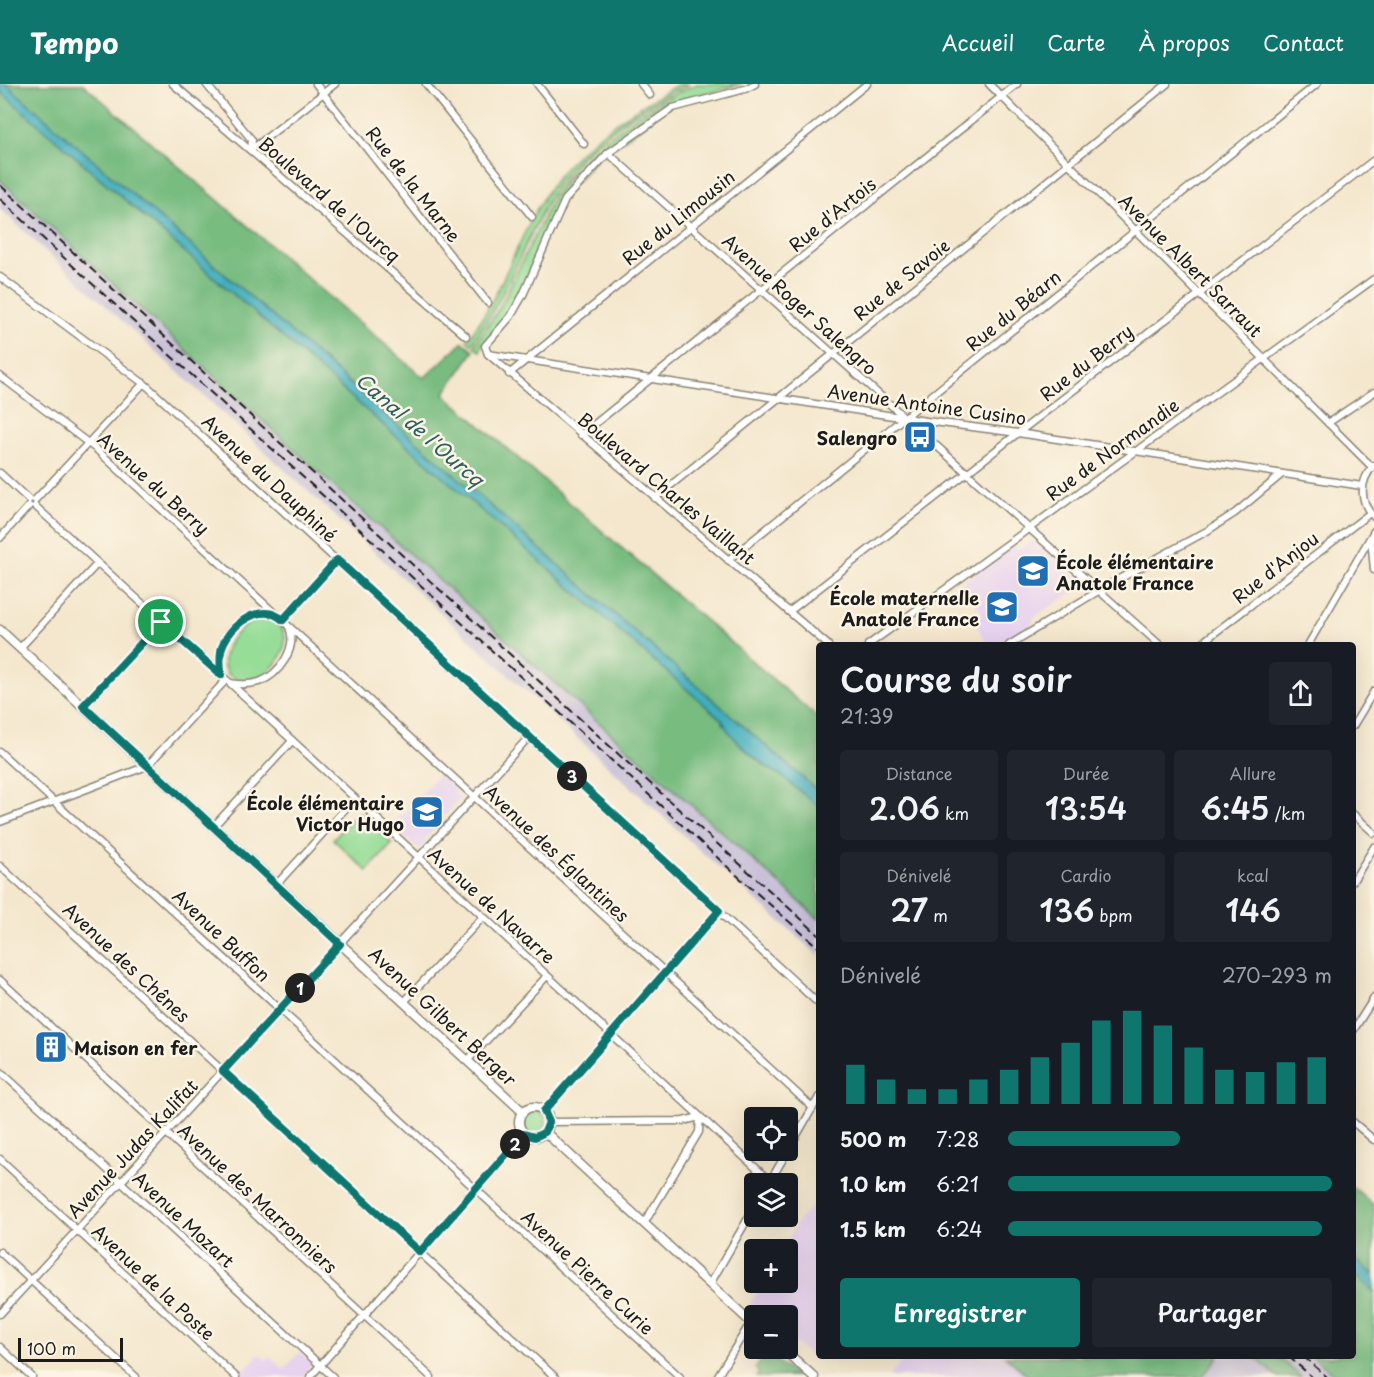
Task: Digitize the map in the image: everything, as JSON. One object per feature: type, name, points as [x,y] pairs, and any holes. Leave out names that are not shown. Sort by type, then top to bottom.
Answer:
[{"type":"street","name":"Boulevard de l'Ourcq","points":[[173,84],[466,336]]},
{"type":"street","points":[[206,84],[252,140],[251,150]]},
{"type":"street","name":"Rue de la Marne","points":[[316,84],[488,303]]},
{"type":"street","points":[[251,150],[336,84]]},
{"type":"street","points":[[426,84],[532,217]]},
{"type":"street","points":[[537,84],[584,144]]},
{"type":"street","points":[[641,84],[650,95]]},
{"type":"street","points":[[488,354],[485,346],[511,316],[523,295],[565,200],[608,153],[673,108],[755,84]]},
{"type":"street","name":"Rue du Limousin","points":[[509,374],[867,84]]},
{"type":"street","name":"Avenue Albert Sarraut","points":[[989,84],[1373,466]]},
{"type":"street","name":"Rue d'Artois","points":[[581,435],[1017,84]]},
{"type":"street","name":"Rue de Savoie","points":[[655,498],[1167,84]]},
{"type":"street","name":"Rue du Béarn","points":[[728,560],[1317,84]]},
{"type":"street","points":[[216,120],[226,115],[226,110]]},
{"type":"street","name":"Avenue Roger Salengro","points":[[608,153],[1157,642]]},
{"type":"street","name":"Rue du Berry","points":[[790,611],[1374,160]]},
{"type":"street","name":"Avenue du Dauphiné","points":[[0,277],[144,383],[816,1001]]},
{"type":"street","name":"Rue de Normandie","points":[[872,642],[1374,279]]},
{"type":"street","name":"Avenue Antoine Cusino","points":[[488,354],[1362,486]]},
{"type":"street","name":"Boulevard Charles Vaillant","points":[[488,354],[825,642]]},
{"type":"street","name":"Avenue du Berry","points":[[0,376],[88,442],[285,622]]},
{"type":"street","points":[[0,538],[144,383]]},
{"type":"street","points":[[1328,423],[1374,392]]},
{"type":"street","points":[[1372,515],[1365,504],[1362,486],[1373,466]]},
{"type":"street","name":"Avenue de Navarre","points":[[0,473],[760,1173]]},
{"type":"street","points":[[1014,642],[1100,590],[1207,531],[1235,513],[1281,475]]},
{"type":"street","name":"Rue d'Anjou","points":[[1203,642],[1372,515]]},
{"type":"street","points":[[1372,534],[1374,570]]},
{"type":"street","points":[[1310,642],[1372,534]]},
{"type":"street","points":[[226,680],[243,686],[261,682],[281,666],[289,651],[291,641],[291,633],[285,622],[337,560]]},
{"type":"street","points":[[20,648],[97,564]]},
{"type":"street","points":[[226,680],[220,660],[222,646],[237,625],[248,617],[264,612],[277,614]]},
{"type":"street","points":[[83,706],[161,622]]},
{"type":"street","name":"Avenue des Églantines","points":[[285,622],[813,1108]]},
{"type":"street","name":"Avenue Gilbert Berger","points":[[0,630],[523,1112]]},
{"type":"street","points":[[0,822],[147,766],[226,680]]},
{"type":"street","points":[[1356,721],[1374,691]]},
{"type":"street","name":"Avenue Judas Kalifat","points":[[0,1314],[529,737]]},
{"type":"street","points":[[213,826],[292,741]]},
{"type":"street","name":"Avenue Buffon","points":[[0,752],[475,1189]]},
{"type":"street","points":[[276,885],[354,799]]},
{"type":"street","points":[[1356,817],[1374,833]]},
{"type":"street","points":[[1356,876],[1374,847]]},
{"type":"street","name":"Avenue des Chênes","points":[[0,866],[555,1377]]},
{"type":"street","points":[[544,1111],[719,911]]},
{"type":"street","points":[[404,1002],[483,917]]},
{"type":"street","points":[[468,1060],[547,976]]},
{"type":"street","name":"Avenue des Marronniers","points":[[0,980],[431,1377]]},
{"type":"street","points":[[1356,1026],[1374,998]]},
{"type":"street","name":"Avenue Mozart","points":[[0,1071],[333,1377]]},
{"type":"street","points":[[775,1173],[816,1102]]},
{"type":"street","points":[[536,1107],[544,1111],[549,1122],[545,1132],[535,1137],[524,1134],[520,1130],[519,1120],[523,1112],[536,1107]]},
{"type":"street","points":[[549,1122],[683,1121],[700,1117],[699,1132],[645,1222]]},
{"type":"street","points":[[1356,1125],[1374,1140]]},
{"type":"street","points":[[545,1132],[744,1316]]},
{"type":"street","points":[[310,1377],[524,1134]]},
{"type":"street","name":"Avenue de la Poste","points":[[0,1159],[236,1377]]},
{"type":"street","name":"Avenue Pierre Curie","points":[[475,1189],[680,1377]]},
{"type":"street","points":[[710,1284],[744,1225]]},
{"type":"street","points":[[0,1252],[136,1377]]},
{"type":"street","points":[[717,1377],[744,1333]]},
{"type":"street","points":[[0,1347],[32,1377]]},
{"type":"street","points":[[794,1359],[814,1377]]},
{"type":"shaded area","points":[[0,180],[337,489],[816,916],[816,953],[704,854],[0,209]]},
{"type":"shaded area","points":[[1035,539],[1080,579],[1080,588],[1032,618],[1034,622],[1002,642],[985,642],[973,618],[982,612],[961,584],[1014,545],[1018,550]]},
{"type":"shaded area","name":"École élémentaire Victor Hugo","points":[[440,773],[456,789],[454,792],[461,798],[424,840],[427,843],[418,849],[392,826]]},
{"type":"shaded area","points":[[816,1202],[816,1359],[818,1359],[816,1361],[798,1346],[798,1305],[750,1304],[757,1293],[798,1293],[798,1239],[788,1239],[795,1227],[798,1227],[798,1221]]},
{"type":"shaded area","points":[[300,1352],[312,1364],[303,1377],[242,1377],[240,1375],[259,1354],[266,1360],[270,1357],[284,1369]]},
{"type":"shaded area","points":[[905,1359],[1008,1359],[1029,1377],[888,1377]]},
{"type":"shaded area","points":[[1217,1359],[1257,1359],[1278,1377],[1202,1377]]},
{"type":"shaded area","points":[[1280,1359],[1316,1359],[1337,1377],[1301,1377]]},
{"type":"green space","points":[[6,84],[83,84],[424,378],[463,342],[474,351],[444,394],[816,716],[816,789]]},
{"type":"green space","points":[[679,84],[689,84],[651,104],[612,130],[577,161],[563,177],[541,214],[504,290],[471,344],[467,340],[492,301],[532,218],[556,179],[597,137],[629,114]]},
{"type":"green space","points":[[697,84],[742,84],[673,103],[601,156],[598,154],[595,156],[563,182],[591,153],[624,126],[661,102]]},
{"type":"green space","points":[[0,91],[722,720],[738,742],[756,758],[816,805],[816,916],[337,489],[0,180]]},
{"type":"green space","points":[[599,156],[560,200],[509,314],[481,346],[480,351],[474,346],[499,309],[554,196],[562,184],[566,184]]},
{"type":"green space","points":[[267,618],[279,625],[285,636],[284,647],[279,659],[260,677],[248,681],[229,675],[224,662],[231,640],[244,627]]},
{"type":"green space","points":[[359,812],[392,844],[367,871],[333,839]]},
{"type":"green space","points":[[534,1110],[539,1111],[545,1117],[545,1127],[539,1133],[534,1134],[529,1133],[523,1127],[522,1122],[523,1117],[529,1111]]},
{"type":"green space","points":[[1356,1190],[1374,1205],[1374,1275],[1356,1260]]},
{"type":"green space","points":[[1356,1276],[1374,1292],[1374,1377],[1337,1377],[1316,1359],[1356,1359]]},
{"type":"green space","points":[[762,1359],[775,1359],[796,1376],[756,1377],[759,1373],[755,1369]]},
{"type":"green space","points":[[1008,1359],[1217,1359],[1202,1377],[1029,1377]]},
{"type":"green space","points":[[1257,1359],[1280,1359],[1301,1377],[1278,1377]]},
{"type":"water","points":[[0,84],[6,84],[816,789],[816,805],[779,774],[764,765],[731,734],[722,720],[0,91]]},
{"type":"water","points":[[1356,1260],[1374,1275],[1374,1292],[1356,1276]]},
{"type":"railway","points":[[0,185],[653,786],[816,932]]},
{"type":"railway","points":[[0,199],[732,871],[816,945]]},
{"type":"railway","points":[[1291,1359],[1312,1377]]},
{"type":"railway","points":[[1306,1359],[1327,1377]]},
{"type":"place","name":"Salengro","points":[[920,437]]},
{"type":"place","name":"École élémentaire Anatole France","points":[[1033,571]]},
{"type":"place","name":"École maternelle Anatole France","points":[[1002,607]]},
{"type":"place","name":"École élémentaire Victor Hugo","points":[[427,812]]},
{"type":"place","name":"Maison en fer","points":[[51,1047]]},
{"type":"route","points":[[337,560],[719,911],[544,1111],[549,1122],[545,1132],[539,1137],[524,1134],[420,1252],[223,1071],[340,944],[83,706],[161,622],[221,675],[222,646],[237,625],[248,617],[264,612],[277,614],[283,620],[337,560]]},
{"type":"water label","name":"Canal de l'Ourcq","points":[[420,429]]}]
